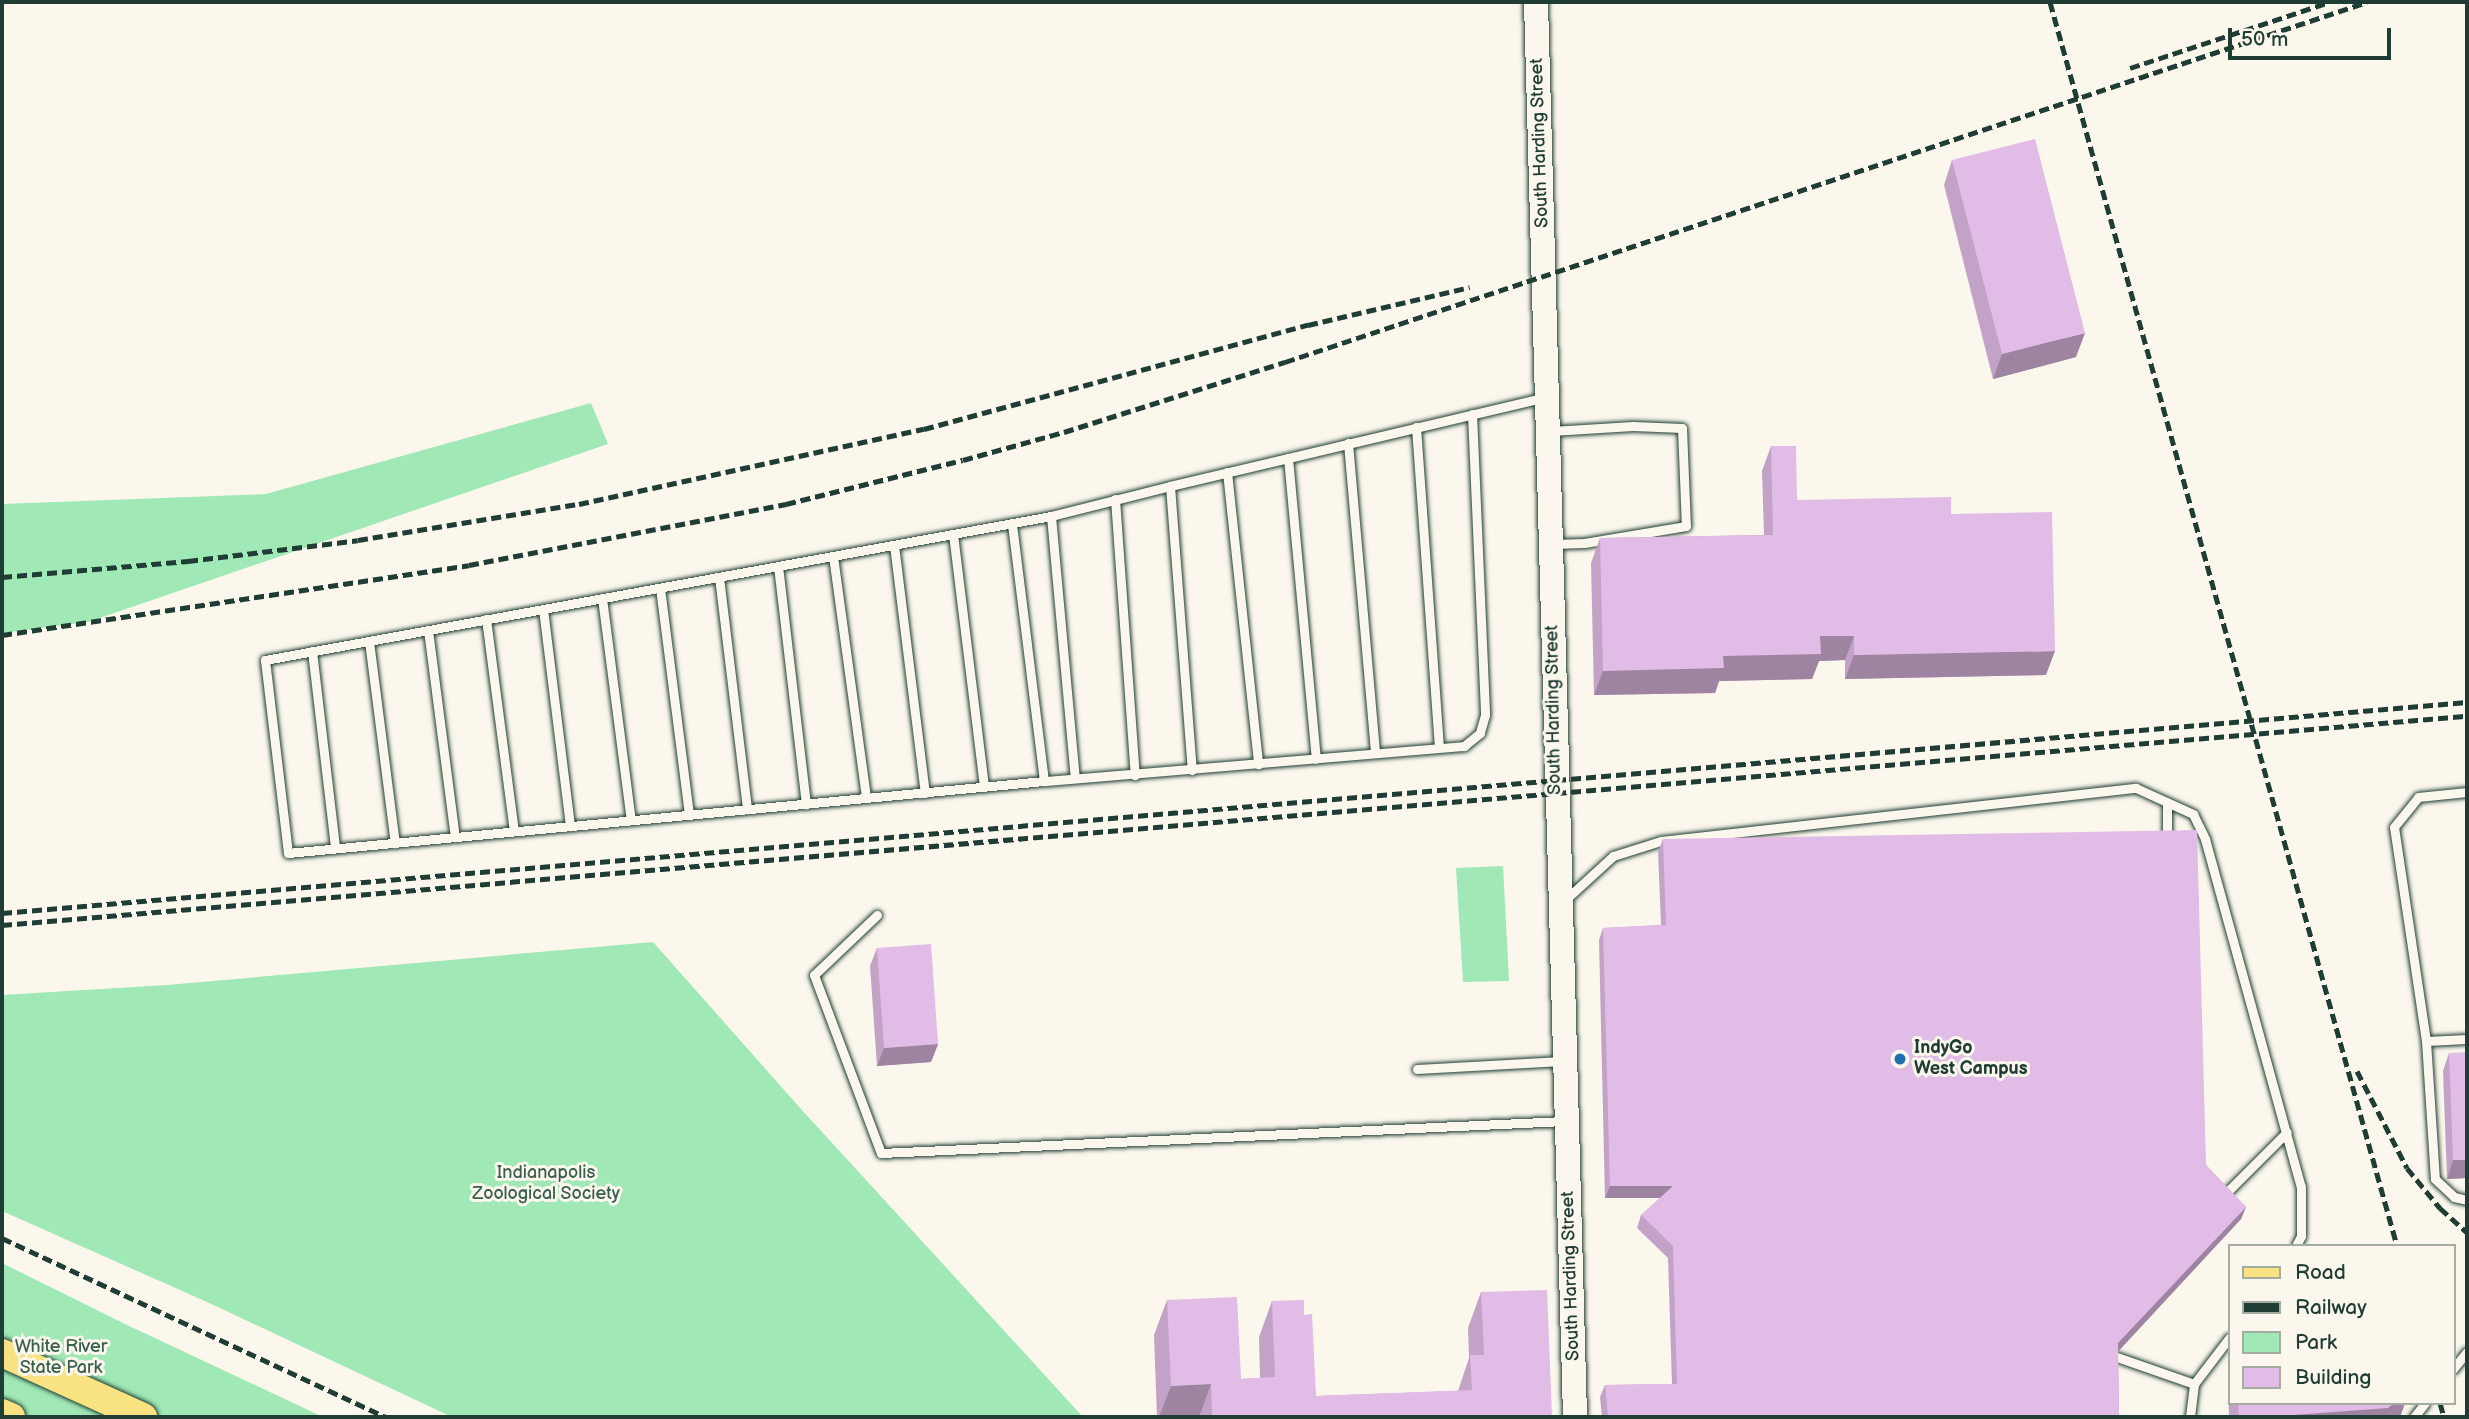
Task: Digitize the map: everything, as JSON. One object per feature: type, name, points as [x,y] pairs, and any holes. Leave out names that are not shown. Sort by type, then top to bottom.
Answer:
[{"type":"main road","points":[[2,1353],[142,1417]]},
{"type":"main road","points":[[2,1413],[11,1417]]},
{"type":"street","name":"South Harding Street","points":[[1536,2],[1575,1417]]},
{"type":"lane","points":[[1472,414],[1485,715],[1480,733],[1464,746],[1075,778],[288,853],[265,660],[1051,516],[1170,485],[1547,396]]},
{"type":"lane","points":[[1548,431],[1633,426],[1682,428],[1686,526],[1584,543],[1550,545]]},
{"type":"lane","points":[[1416,428],[1439,747]]},
{"type":"lane","points":[[1348,443],[1375,753]]},
{"type":"lane","points":[[1288,458],[1316,759]]},
{"type":"lane","points":[[1227,472],[1258,764]]},
{"type":"lane","points":[[1170,485],[1192,770]]},
{"type":"lane","points":[[1115,499],[1135,775]]},
{"type":"lane","points":[[1051,516],[1075,778]]},
{"type":"lane","points":[[1012,524],[1044,781]]},
{"type":"lane","points":[[953,534],[984,787]]},
{"type":"lane","points":[[894,545],[925,793]]},
{"type":"lane","points":[[833,556],[866,798]]},
{"type":"lane","points":[[778,566],[806,804]]},
{"type":"lane","points":[[719,577],[747,809]]},
{"type":"lane","points":[[660,587],[689,815]]},
{"type":"lane","points":[[602,598],[631,820]]},
{"type":"lane","points":[[543,609],[570,826]]},
{"type":"lane","points":[[486,619],[514,831]]},
{"type":"lane","points":[[428,630],[455,837]]},
{"type":"lane","points":[[369,640],[395,843]]},
{"type":"lane","points":[[312,651],[335,848]]},
{"type":"lane","points":[[1560,905],[1613,856],[1661,841],[2137,788],[2193,814],[2205,839],[2301,1187],[2301,1237],[2297,1244]]},
{"type":"lane","points":[[2467,792],[2418,797],[2394,827],[2426,1041],[2435,1179],[2454,1197],[2467,1200]]},
{"type":"lane","points":[[2167,804],[2167,843]]},
{"type":"lane","points":[[877,915],[814,975],[881,1153],[1567,1121]]},
{"type":"lane","points":[[2426,1041],[2467,1039]]},
{"type":"lane","points":[[1417,1069],[1565,1061]]},
{"type":"lane","points":[[2221,1198],[2287,1132]]},
{"type":"lane","points":[[2190,1417],[2194,1384],[2228,1339]]},
{"type":"lane","points":[[2455,1367],[2467,1352]]},
{"type":"lane","points":[[2113,1356],[2194,1384]]},
{"type":"green space","points":[[591,403],[608,444],[88,622],[2,633],[2,504],[266,494]]},
{"type":"green space","points":[[1503,866],[1509,981],[1463,982],[1456,868]]},
{"type":"green space","name":"Indianapolis Zoological Society","points":[[653,942],[801,1109],[1083,1417],[452,1417],[207,1302],[2,1211],[2,995],[167,985]]},
{"type":"green space","name":"White River State Park","points":[[2,1263],[125,1324],[323,1417],[2,1417]]},
{"type":"building","points":[[2035,139],[2085,333],[2002,354],[1952,160]]},
{"type":"building","points":[[1771,446],[1796,446],[1797,500],[1951,497],[1951,514],[2052,512],[2055,651],[1854,655],[1854,636],[1820,636],[1821,654],[1723,656],[1724,668],[1603,671],[1600,538],[1773,535]]},
{"type":"building","name":"IndyGo West Campus","points":[[2197,830],[2206,1165],[2246,1207],[2118,1343],[2119,1417],[1608,1417],[1605,1385],[1677,1384],[1673,1246],[1641,1215],[1673,1186],[1610,1186],[1603,928],[1666,925],[1663,839]]},
{"type":"building","points":[[931,944],[938,1044],[884,1048],[877,948]]},
{"type":"building","points":[[2467,1052],[2467,1160],[2453,1160],[2449,1053]]},
{"type":"building","points":[[1547,1290],[1552,1417],[1212,1417],[1211,1384],[1171,1386],[1167,1300],[1237,1297],[1241,1379],[1275,1377],[1272,1301],[1304,1300],[1304,1315],[1312,1314],[1316,1396],[1472,1390],[1470,1355],[1484,1355],[1481,1292]]},
{"type":"building","points":[[2238,1405],[2392,1405],[2388,1408],[2239,1417]]},
{"type":"railway","points":[[2050,2],[2396,1244]]},
{"type":"railway","points":[[2130,68],[2329,2]]},
{"type":"railway","points":[[2,635],[469,565],[786,504],[963,460],[1064,432],[1285,362],[2367,2]]},
{"type":"railway","points":[[2,577],[188,561],[358,540],[579,504],[924,429],[1308,325],[1470,287]]},
{"type":"railway","points":[[2,913],[2467,702]]},
{"type":"railway","points":[[2,925],[2467,716]]},
{"type":"railway","points":[[2357,1071],[2407,1168],[2440,1208],[2467,1232]]},
{"type":"railway","points":[[2,1238],[386,1417]]},
{"type":"railway","points":[[2441,1405],[2444,1417]]},
{"type":"place","name":"IndyGo West Campus","points":[[1900,1059]]}]
